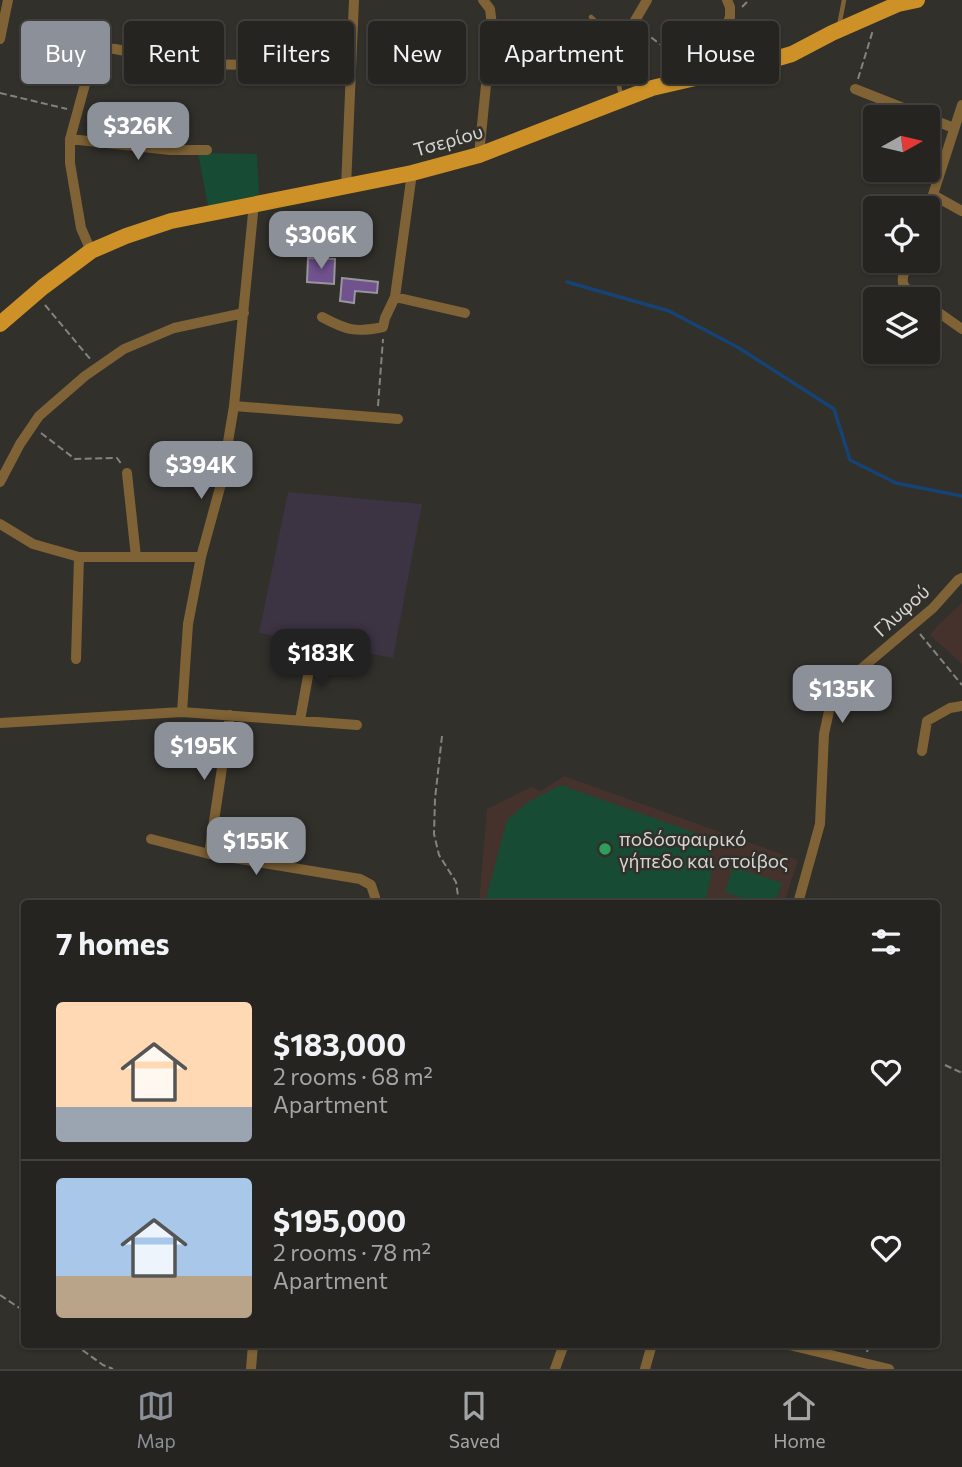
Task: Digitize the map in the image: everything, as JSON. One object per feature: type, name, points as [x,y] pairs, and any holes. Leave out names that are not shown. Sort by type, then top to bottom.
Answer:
[{"type":"main road","name":"Τσερίου","points":[[779,57],[792,54],[898,4],[917,0]]},
{"type":"main road","name":"Τσερίου","points":[[0,324],[92,251],[126,236],[171,221],[412,173],[479,155],[652,88],[671,84]]},
{"type":"street","points":[[0,39],[8,0]]},
{"type":"street","points":[[353,21],[354,0]]},
{"type":"street","points":[[479,155],[492,24],[490,9],[484,0]]},
{"type":"street","points":[[636,21],[647,0]]},
{"type":"street","points":[[727,0],[730,7],[728,21]]},
{"type":"street","points":[[92,251],[80,228],[70,163],[70,139],[93,55],[104,48],[194,64],[238,65]]},
{"type":"street","points":[[346,187],[351,84]]},
{"type":"street","points":[[855,89],[895,105]]},
{"type":"street","points":[[962,105],[933,195],[962,211]]},
{"type":"street","points":[[940,123],[954,128]]},
{"type":"street","points":[[70,139],[170,150],[206,150]]},
{"type":"street","points":[[322,317],[349,330],[366,331],[383,327],[395,297],[412,173]]},
{"type":"street","points":[[182,712],[188,624],[201,557],[221,484],[234,406],[254,203]]},
{"type":"street","points":[[395,297],[465,313]]},
{"type":"street","points":[[0,482],[20,444],[40,416],[85,376],[124,349],[174,328],[244,313]]},
{"type":"street","points":[[940,314],[962,330]]},
{"type":"street","points":[[234,406],[398,419]]},
{"type":"street","points":[[127,473],[136,557]]},
{"type":"street","points":[[0,524],[33,544],[79,557],[201,557]]},
{"type":"street","points":[[76,659],[79,557]]},
{"type":"street","name":"Γλυφού","points":[[799,900],[820,824],[824,734],[831,702],[849,678],[933,608],[958,579],[962,578]]},
{"type":"street","points":[[300,720],[312,654]]},
{"type":"street","points":[[922,751],[927,721],[950,708],[962,706]]},
{"type":"street","points":[[0,723],[182,712],[357,724]]},
{"type":"street","points":[[209,854],[230,715]]},
{"type":"street","points":[[151,839],[209,854],[360,879],[371,885],[374,900]]},
{"type":"street","points":[[251,1369],[253,1348]]},
{"type":"street","points":[[555,1369],[563,1348]]},
{"type":"street","points":[[645,1369],[651,1348]]},
{"type":"street","points":[[798,1348],[850,1364],[889,1369]]},
{"type":"lane","points":[[838,30],[844,0]]},
{"type":"lane","points":[[591,17],[607,32],[622,100]]},
{"type":"path","points":[[855,89],[878,13]]},
{"type":"path","points":[[648,35],[662,45]]},
{"type":"path","points":[[0,93],[78,111]]},
{"type":"path","points":[[36,293],[97,368]]},
{"type":"path","points":[[377,417],[383,327]]},
{"type":"path","points":[[32,427],[75,459],[117,458],[127,473]]},
{"type":"path","points":[[913,625],[962,685]]},
{"type":"path","points":[[442,736],[433,834],[439,855],[456,882],[459,900]]},
{"type":"path","points":[[945,1065],[962,1073]]},
{"type":"path","points":[[0,1294],[21,1309]]},
{"type":"path","points":[[80,1348],[113,1369]]},
{"type":"shaded area","points":[[288,492],[422,504],[393,658],[259,633]]},
{"type":"shaded area","points":[[962,603],[962,664],[930,635]]},
{"type":"shaded area","name":"ποδόσφαιρικό γήπεδο και στοίβος","points":[[564,776],[798,860],[785,900],[479,900],[487,809],[531,787],[541,791]]},
{"type":"green space","points":[[198,153],[257,154],[259,195],[208,206]]},
{"type":"green space","name":"ποδόσφαιρικό γήπεδο και στοίβος","points":[[561,785],[704,836],[714,862],[706,900],[486,900],[507,820],[528,802]]},
{"type":"green space","points":[[733,867],[782,883],[776,900],[748,900],[725,892]]},
{"type":"building","points":[[308,258],[335,259],[334,284],[307,282]]},
{"type":"building","points":[[342,278],[378,282],[377,293],[355,291],[354,303],[340,301]]},
{"type":"waterway","points":[[567,282],[669,311],[739,348],[834,409],[850,460],[896,483],[962,496]]},
{"type":"place","name":"ποδόσφαιρικό γήπεδο και στοίβος","points":[[605,849]]}]
